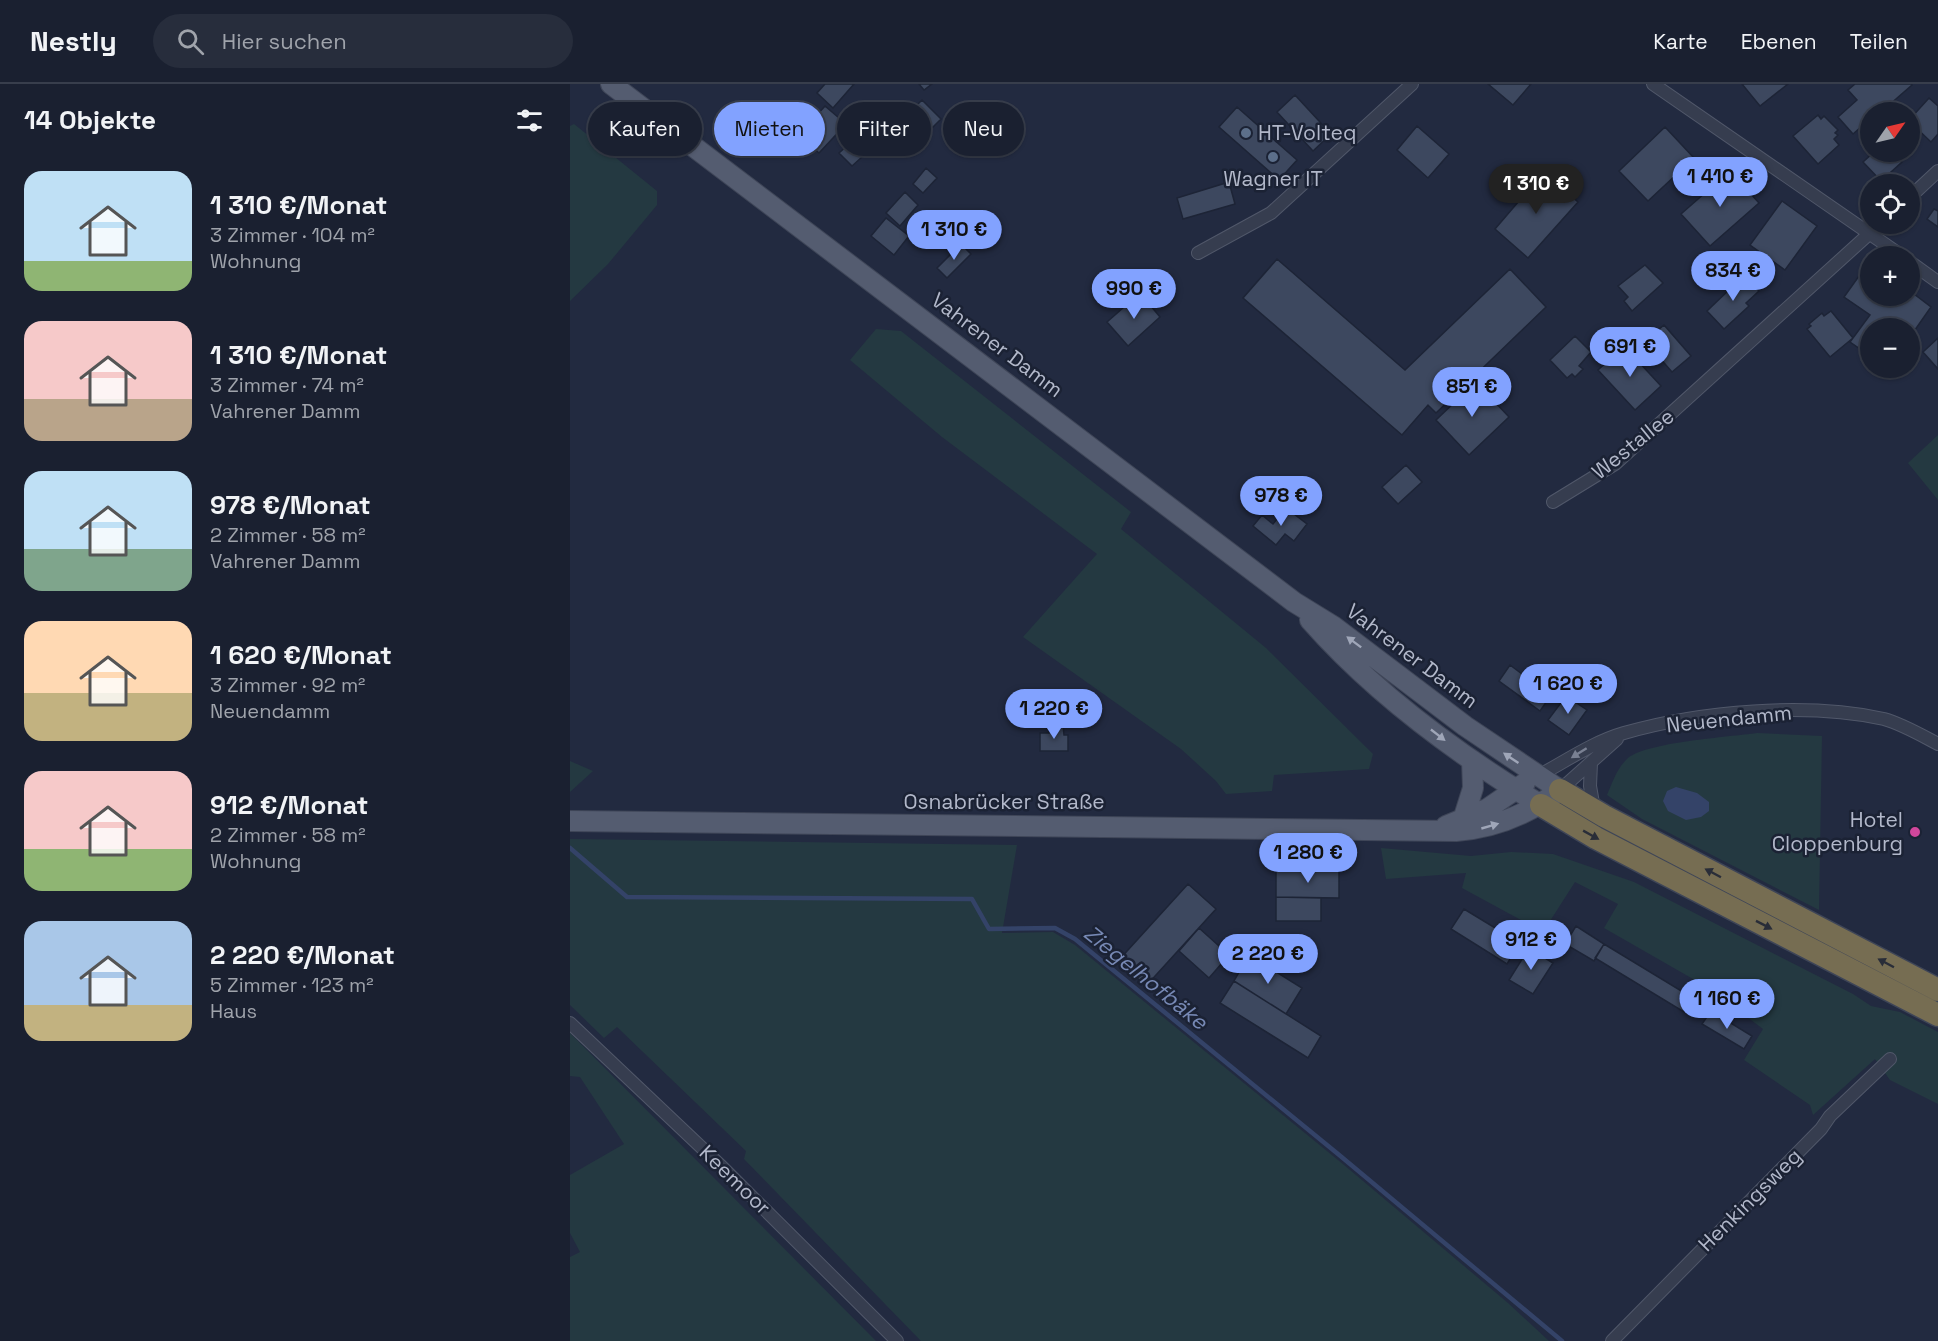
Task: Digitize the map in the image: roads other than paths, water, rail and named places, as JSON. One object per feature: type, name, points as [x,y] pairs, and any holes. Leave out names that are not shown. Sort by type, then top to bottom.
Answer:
[{"type":"highway","points":[[1560,790],[1938,990]]},
{"type":"highway","points":[[1540,805],[1596,838],[1938,1015]]},
{"type":"main road","name":"Vahrener Damm","points":[[611,84],[1294,602],[1332,626],[1465,726],[1560,790]]},
{"type":"main road","name":"Vahrener Damm","points":[[1294,602],[1341,655],[1373,684],[1472,759],[1540,805]]},
{"type":"main road","points":[[1463,820],[1473,788],[1472,759]]},
{"type":"main road","name":"Osnabrücker Straße","points":[[1437,829],[1487,809],[1538,776]]},
{"type":"main road","name":"Osnabrücker Straße","points":[[570,821],[1456,831],[1490,827],[1540,805],[1560,790]]},
{"type":"street","points":[[1198,253],[1271,213],[1412,84]]},
{"type":"street","points":[[1653,84],[1860,228]]},
{"type":"street","points":[[1920,188],[1938,171]]},
{"type":"street","points":[[1869,234],[1887,246]]},
{"type":"street","name":"Westallee","points":[[1553,502],[1615,464],[1869,234]]},
{"type":"street","points":[[1920,269],[1938,282]]},
{"type":"street","name":"Neuendamm","points":[[1538,776],[1587,747],[1623,734],[1679,721],[1748,712],[1783,710],[1885,720],[1938,744]]},
{"type":"street","name":"Neuendamm","points":[[1560,790],[1623,734]]},
{"type":"street","points":[[1590,763],[1590,786],[1594,810]]},
{"type":"street","name":"Keemoor","points":[[570,1023],[720,1165],[897,1341]]},
{"type":"street","name":"Henkingsweg","points":[[1612,1341],[1821,1129],[1830,1116],[1890,1059]]},
{"type":"water","points":[[1676,787],[1697,793],[1709,802],[1709,811],[1701,817],[1686,820],[1668,811],[1663,801],[1667,791]]},
{"type":"waterway","name":"Ziegelhofbäke","points":[[570,848],[627,897],[972,899],[989,929],[1055,928],[1075,939],[1562,1341]]},
{"type":"place","name":"HT-Volteq","points":[[1246,133]]},
{"type":"place","name":"Wagner IT","points":[[1273,157]]},
{"type":"place","name":"Hotel Cloppenburg","points":[[1915,832]]}]
